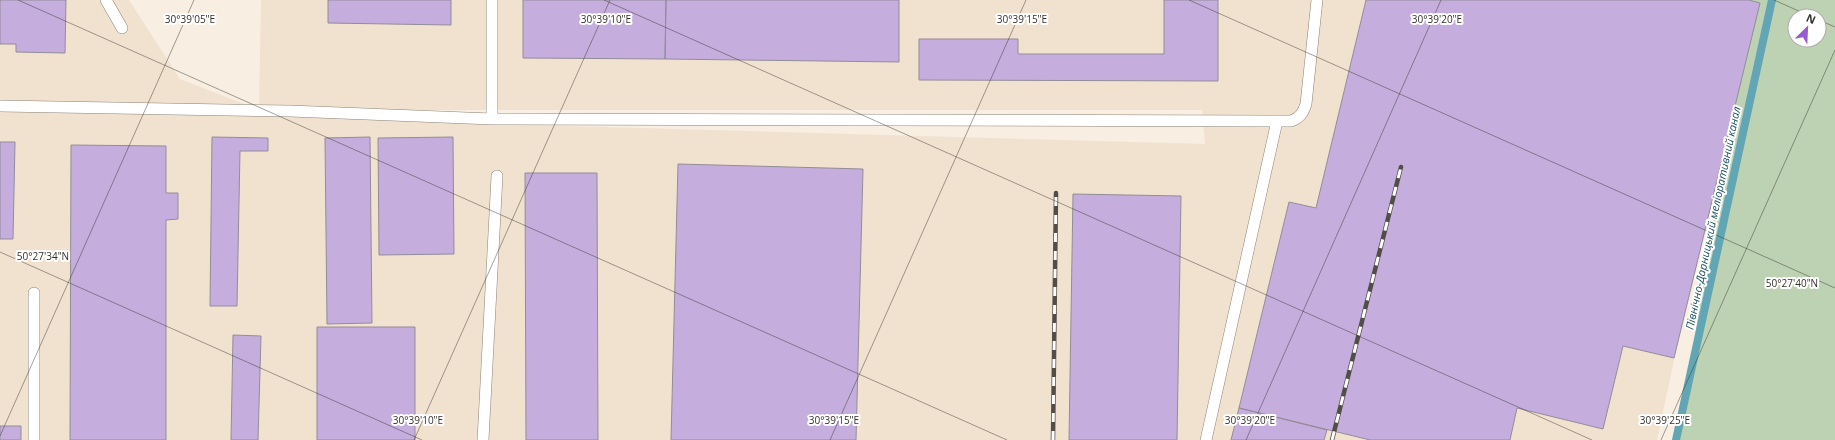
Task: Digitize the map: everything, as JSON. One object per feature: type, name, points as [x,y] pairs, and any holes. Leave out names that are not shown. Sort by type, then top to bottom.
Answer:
[{"type":"lane","points":[[106,0],[122,28]]},
{"type":"lane","points":[[492,0],[492,119]]},
{"type":"lane","points":[[0,106],[266,111],[492,119],[1291,121],[1298,118],[1305,108],[1317,0]]},
{"type":"lane","points":[[1206,440],[1277,121]]},
{"type":"lane","points":[[483,440],[497,176]]},
{"type":"lane","points":[[34,293],[34,440]]},
{"type":"shaded area","points":[[0,0],[129,0],[180,79],[259,110],[261,0],[1751,0],[1657,440],[0,440]],"holes":[[[265,110],[1202,110],[1205,144],[460,123]]]},
{"type":"green space","points":[[1746,0],[1835,0],[1835,440],[1679,440]]},
{"type":"building","points":[[0,0],[66,0],[65,53],[16,52],[16,44],[0,44]]},
{"type":"building","points":[[328,0],[451,0],[451,25],[328,23]]},
{"type":"building","points":[[523,0],[666,0],[665,59],[523,58]]},
{"type":"building","points":[[666,0],[899,0],[899,62],[665,59]]},
{"type":"building","points":[[1164,0],[1218,0],[1218,81],[919,80],[919,39],[1018,39],[1018,54],[1164,54]]},
{"type":"building","points":[[1366,0],[1749,0],[1760,3],[1674,358],[1623,346],[1603,429],[1517,408],[1510,440],[1370,440],[1239,408],[1289,202],[1316,208]]},
{"type":"building","points":[[212,137],[268,138],[268,151],[240,151],[237,306],[210,306]]},
{"type":"building","points":[[370,137],[372,323],[327,324],[325,138]]},
{"type":"building","points":[[453,137],[454,254],[379,255],[378,138]]},
{"type":"building","points":[[0,142],[15,142],[13,239],[0,239]]},
{"type":"building","points":[[71,145],[166,146],[166,193],[178,193],[178,219],[166,220],[166,440],[70,440]]},
{"type":"building","points":[[678,164],[863,169],[856,440],[671,440]]},
{"type":"building","points":[[525,173],[597,173],[598,440],[526,440]]},
{"type":"building","points":[[1073,194],[1181,196],[1177,440],[1069,440]]},
{"type":"building","points":[[317,327],[415,327],[415,440],[317,440]]},
{"type":"building","points":[[233,335],[261,336],[258,440],[231,440]]},
{"type":"building","points":[[1239,408],[1327,430],[1324,440],[1231,440]]},
{"type":"building","points":[[0,426],[21,426],[21,440],[0,440]]},
{"type":"waterway","name":"Північно-Дарницький меліоративний канал","points":[[1676,440],[1772,0]]},
{"type":"railway","points":[[1332,440],[1401,167]]},
{"type":"railway","points":[[1053,440],[1056,193]]}]
